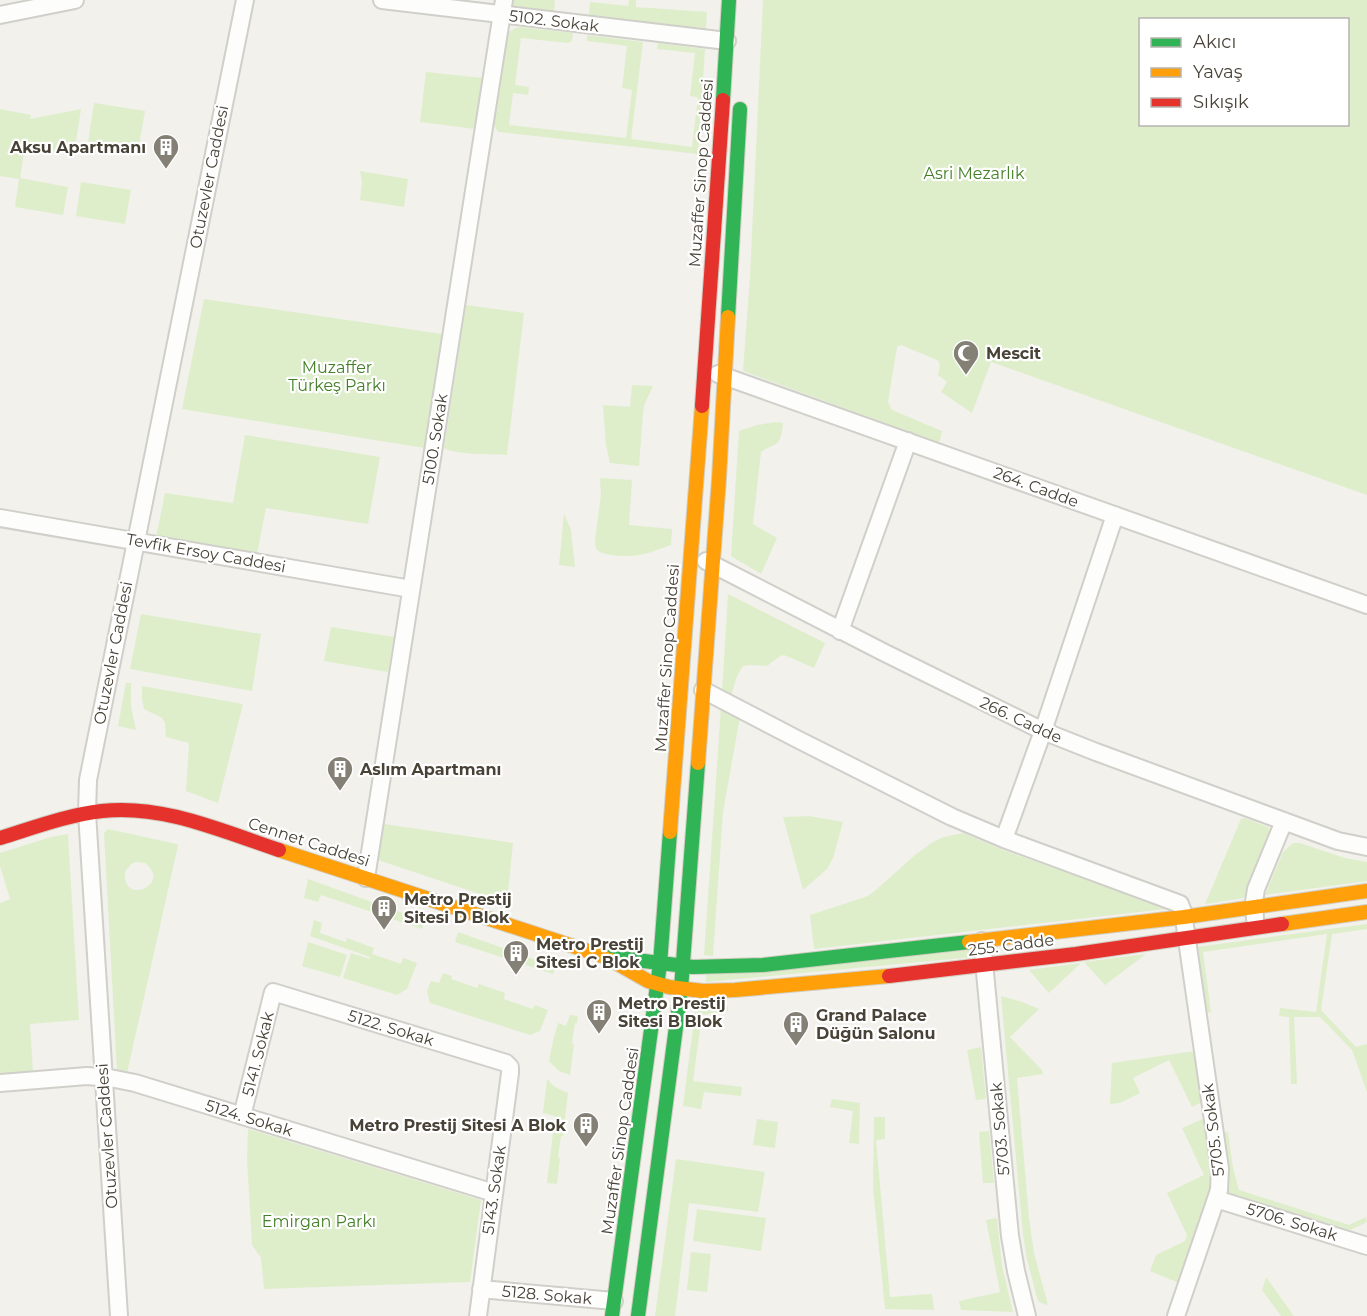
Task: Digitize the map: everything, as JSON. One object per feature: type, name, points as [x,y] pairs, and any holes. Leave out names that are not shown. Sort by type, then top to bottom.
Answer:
[{"type":"main road","name":"Muzaffer Sinop Caddesi","points":[[613,1308],[660,964],[729,0]]},
{"type":"main road","name":"Muzaffer Sinop Caddesi","points":[[638,1316],[683,967],[713,564],[740,98]]},
{"type":"main road","name":"Cennet Caddesi","points":[[0,838],[87,813],[135,810],[162,814],[194,822],[603,956],[660,964]]},
{"type":"main road","name":"255. Cadde","points":[[660,964],[710,968],[763,965],[1184,917],[1367,891]]},
{"type":"main road","name":"255. Cadde","points":[[658,984],[681,990],[703,991],[835,981],[1187,938],[1367,912]]},
{"type":"main road","name":"Cennet Caddesi","points":[[603,956],[658,984]]},
{"type":"street","points":[[0,15],[75,0]]},
{"type":"street","name":"Otuzevler Caddesi","points":[[118,1316],[87,813],[88,780],[245,0]]},
{"type":"street","name":"5102. Sokak","points":[[382,0],[503,7],[727,41]]},
{"type":"street","name":"5100. Sokak","points":[[366,878],[503,7]]},
{"type":"street","name":"264. Cadde","points":[[704,370],[724,375],[1367,606]]},
{"type":"street","points":[[840,631],[908,441]]},
{"type":"street","points":[[1004,839],[1043,731],[1115,515]]},
{"type":"street","name":"Tevfik Ersoy Caddesi","points":[[0,518],[411,589]]},
{"type":"street","name":"266. Cadde","points":[[691,553],[966,695],[1043,731],[1338,841],[1367,847]]},
{"type":"street","points":[[704,690],[952,817],[1004,839],[1176,902],[1182,908],[1184,917]]},
{"type":"street","points":[[1256,928],[1254,897],[1256,888],[1284,821]]},
{"type":"street","name":"5705. Sokak","points":[[1176,1316],[1219,1190],[1220,1169],[1184,917]]},
{"type":"street","name":"5703. Sokak","points":[[982,941],[1010,1236],[1027,1316]]},
{"type":"street","name":"5122. Sokak","points":[[273,992],[508,1064]]},
{"type":"street","name":"5141. Sokak","points":[[242,1116],[273,992]]},
{"type":"street","name":"5143. Sokak","points":[[478,1316],[510,1073],[508,1064]]},
{"type":"street","name":"5124. Sokak","points":[[0,1083],[79,1077],[104,1077],[135,1083],[494,1193]]},
{"type":"street","name":"5706. Sokak","points":[[1216,1199],[1367,1246]]},
{"type":"street","name":"5128. Sokak","points":[[481,1289],[613,1308]]},
{"type":"green space","points":[[513,0],[555,0],[554,11],[513,6]]},
{"type":"green space","points":[[629,0],[636,0],[636,7],[707,12],[706,30],[589,15],[590,2],[628,6]]},
{"type":"green space","name":"Asri Mezarlık","points":[[763,0],[1367,0],[1367,495],[991,362],[972,413],[941,392],[947,382],[938,375],[940,365],[937,360],[901,345],[897,347],[888,402],[892,410],[942,431],[939,443],[743,371],[750,276]]},
{"type":"green space","points":[[518,27],[573,33],[572,41],[568,43],[521,38],[515,85],[529,87],[528,95],[513,93],[509,125],[626,138],[632,90],[622,88],[627,46],[587,41],[587,35],[643,42],[631,139],[692,147],[698,97],[690,96],[695,53],[657,49],[658,43],[705,49],[698,154],[498,132],[494,125],[508,32]]},
{"type":"green space","points":[[426,72],[483,78],[475,129],[420,122]]},
{"type":"green space","points":[[94,103],[145,111],[138,151],[88,142]]},
{"type":"green space","points":[[0,109],[31,115],[30,119],[81,109],[74,155],[25,147],[20,178],[68,187],[63,215],[15,207],[19,179],[0,176]]},
{"type":"green space","points":[[360,171],[408,179],[404,207],[360,200],[362,181]]},
{"type":"green space","points":[[81,182],[131,190],[125,224],[76,216]]},
{"type":"green space","name":"Muzaffer Türkeş Parkı","points":[[204,299],[442,334],[424,448],[182,409]]},
{"type":"green space","points":[[466,305],[524,313],[507,455],[465,453],[444,448]]},
{"type":"green space","points":[[632,385],[653,386],[644,406],[639,466],[610,463],[606,445],[603,405],[630,407]]},
{"type":"green space","points":[[776,422],[783,423],[779,440],[761,452],[753,524],[777,538],[761,574],[731,556],[739,431]]},
{"type":"green space","points":[[245,435],[380,457],[368,524],[266,508],[257,554],[156,537],[165,493],[233,503]]},
{"type":"green space","points":[[600,478],[632,480],[629,525],[672,529],[671,545],[631,556],[619,556],[597,550],[595,540],[601,494]]},
{"type":"green space","points":[[564,514],[571,530],[575,567],[559,565]]},
{"type":"green space","points":[[728,594],[825,643],[814,668],[784,655],[780,656],[767,666],[743,666],[737,676],[731,696],[722,691]]},
{"type":"green space","points":[[141,614],[261,634],[252,691],[130,669]]},
{"type":"green space","points":[[331,627],[394,637],[388,672],[324,661]]},
{"type":"green space","points":[[126,683],[131,683],[131,706],[136,730],[118,726]]},
{"type":"green space","points":[[142,686],[243,704],[218,803],[186,791],[189,743],[166,737],[165,723],[162,718],[144,709]]},
{"type":"green space","points":[[721,708],[740,717],[723,812],[713,956],[704,955]]},
{"type":"green space","points":[[809,816],[843,822],[833,858],[827,869],[803,890],[783,817]]},
{"type":"green space","points":[[1245,818],[1268,827],[1270,831],[1244,898],[1205,904],[1241,819]]},
{"type":"green space","points":[[384,824],[513,843],[507,903],[378,860]]},
{"type":"green space","points":[[108,829],[178,846],[127,1073],[117,1072],[104,833]],"holes":[[[145,863],[152,871],[153,878],[150,884],[137,890],[131,888],[126,883],[125,872],[131,864]]]},
{"type":"green space","points":[[963,833],[1003,850],[1166,909],[814,949],[810,915],[868,896],[933,842]]},
{"type":"green space","points":[[68,834],[79,1020],[30,1024],[33,1072],[0,1075],[0,903],[10,899],[0,866],[0,853]]},
{"type":"green space","points":[[1293,843],[1367,862],[1367,881],[1265,895],[1283,852]]},
{"type":"green space","points":[[308,879],[425,921],[422,929],[321,895],[318,902],[304,898]]},
{"type":"green space","points":[[314,920],[322,923],[320,933],[346,942],[347,938],[374,948],[372,954],[401,964],[403,958],[417,963],[407,989],[397,995],[343,978],[351,953],[370,959],[370,957],[310,936]]},
{"type":"green space","points":[[1367,924],[1367,929],[1332,934],[1321,1010],[1356,1047],[1367,1044],[1367,1092],[1352,1050],[1320,1017],[1294,1017],[1297,1084],[1291,1084],[1289,1017],[1279,1016],[1280,1008],[1316,1012],[1327,934],[1203,952],[1211,1012],[1206,1013],[1197,947]]},
{"type":"green space","points":[[458,932],[556,967],[553,974],[455,942]]},
{"type":"green space","points":[[308,942],[347,955],[340,977],[302,966]]},
{"type":"green space","points":[[973,950],[974,957],[706,982],[706,975]]},
{"type":"green space","points":[[1146,954],[1105,985],[1084,962]]},
{"type":"green space","points":[[1081,963],[1049,993],[1029,970]]},
{"type":"green space","points":[[443,973],[452,976],[451,979],[477,988],[479,984],[505,993],[504,999],[533,1009],[535,1005],[548,1010],[540,1031],[530,1035],[430,1003],[427,991],[431,981],[439,983]]},
{"type":"green space","points":[[1001,996],[1039,1009],[1010,1037],[1042,1070],[1043,1074],[1017,1078],[1029,1218],[1034,1253],[1048,1305],[1039,1302],[1037,1298],[1023,1235]]},
{"type":"green space","points":[[728,1006],[728,1011],[702,1015],[693,1081],[742,1087],[741,1096],[704,1092],[701,1109],[683,1106],[695,1012]]},
{"type":"green space","points":[[570,1015],[578,1016],[572,1043],[574,1044],[570,1075],[559,1071],[549,1061],[558,1023],[566,1026]]},
{"type":"green space","points":[[981,1047],[986,1099],[976,1100],[967,1050]]},
{"type":"green space","points":[[1195,1051],[1202,1102],[1192,1107],[1169,1060],[1133,1078],[1140,1093],[1120,1103],[1110,1104],[1112,1063]]},
{"type":"green space","points":[[547,1079],[555,1087],[568,1093],[558,1157],[560,1158],[557,1184],[547,1183],[555,1116],[543,1113]]},
{"type":"green space","points":[[832,1099],[860,1103],[859,1144],[849,1143],[853,1111],[830,1107]]},
{"type":"green space","points":[[874,1117],[885,1117],[885,1139],[876,1140],[890,1297],[932,1294],[934,1310],[885,1309],[873,1188]]},
{"type":"green space","points":[[1205,1118],[1212,1165],[1211,1187],[1179,1283],[1150,1271],[1156,1255],[1185,1241],[1187,1235],[1167,1193],[1204,1175],[1182,1128]]},
{"type":"green space","points":[[757,1119],[778,1122],[775,1148],[753,1145]]},
{"type":"green space","name":"Emirgan Parkı","points":[[248,1129],[481,1200],[470,1282],[264,1289],[261,1258],[252,1245],[247,1159]]},
{"type":"green space","points":[[989,1131],[994,1183],[983,1183],[979,1132]]},
{"type":"green space","points":[[1228,1132],[1239,1190],[1349,1225],[1366,1217],[1367,1222],[1350,1230],[1226,1192],[1228,1169],[1223,1133]]},
{"type":"green space","points":[[676,1159],[765,1172],[758,1212],[689,1203],[675,1316],[655,1316]]},
{"type":"green space","points":[[697,1209],[766,1218],[761,1251],[693,1241]]},
{"type":"green space","points":[[997,1218],[1002,1266],[1013,1312],[961,1310],[959,1301],[1000,1292],[986,1220]]},
{"type":"green space","points":[[691,1252],[711,1254],[707,1292],[687,1290]]},
{"type":"green space","points":[[1266,1277],[1294,1316],[1281,1316],[1262,1290]]},
{"type":"traffic: fast","points":[[723,100],[729,0]]},
{"type":"traffic: fast","points":[[728,317],[740,109]]},
{"type":"traffic: fast","points":[[638,1316],[681,989],[698,763]]},
{"type":"traffic: fast","points":[[612,1316],[660,964],[670,832]]},
{"type":"traffic: fast","points":[[611,960],[603,956],[693,967],[763,965],[969,942]]},
{"type":"traffic: slow","points":[[698,763],[719,479],[728,317]]},
{"type":"traffic: slow","points":[[670,832],[702,406]]},
{"type":"traffic: slow","points":[[279,850],[603,956]]},
{"type":"traffic: slow","points":[[969,942],[1184,917],[1367,891]]},
{"type":"traffic: slow","points":[[1282,924],[1367,912]]},
{"type":"traffic: slow","points":[[611,960],[648,981],[669,987],[703,991],[889,976]]},
{"type":"traffic: jam","points":[[702,406],[723,100]]},
{"type":"traffic: jam","points":[[0,838],[76,816],[124,810],[169,815],[214,827],[279,850]]},
{"type":"traffic: jam","points":[[889,976],[1076,954],[1282,924]]},
{"type":"place","name":"Aksu Apartmanı","points":[[166,170]]},
{"type":"place","name":"Mescit","points":[[966,376]]},
{"type":"place","name":"Aslım Apartmanı","points":[[340,792]]},
{"type":"place","name":"Metro Prestij Sitesi D Blok","points":[[384,931]]},
{"type":"place","name":"Metro Prestij Sitesi C Blok","points":[[516,976]]},
{"type":"place","name":"Metro Prestij Sitesi B Blok","points":[[599,1035]]},
{"type":"place","name":"Grand Palace Düğün Salonu","points":[[796,1047]]},
{"type":"place","name":"Metro Prestij Sitesi A Blok","points":[[586,1148]]}]
